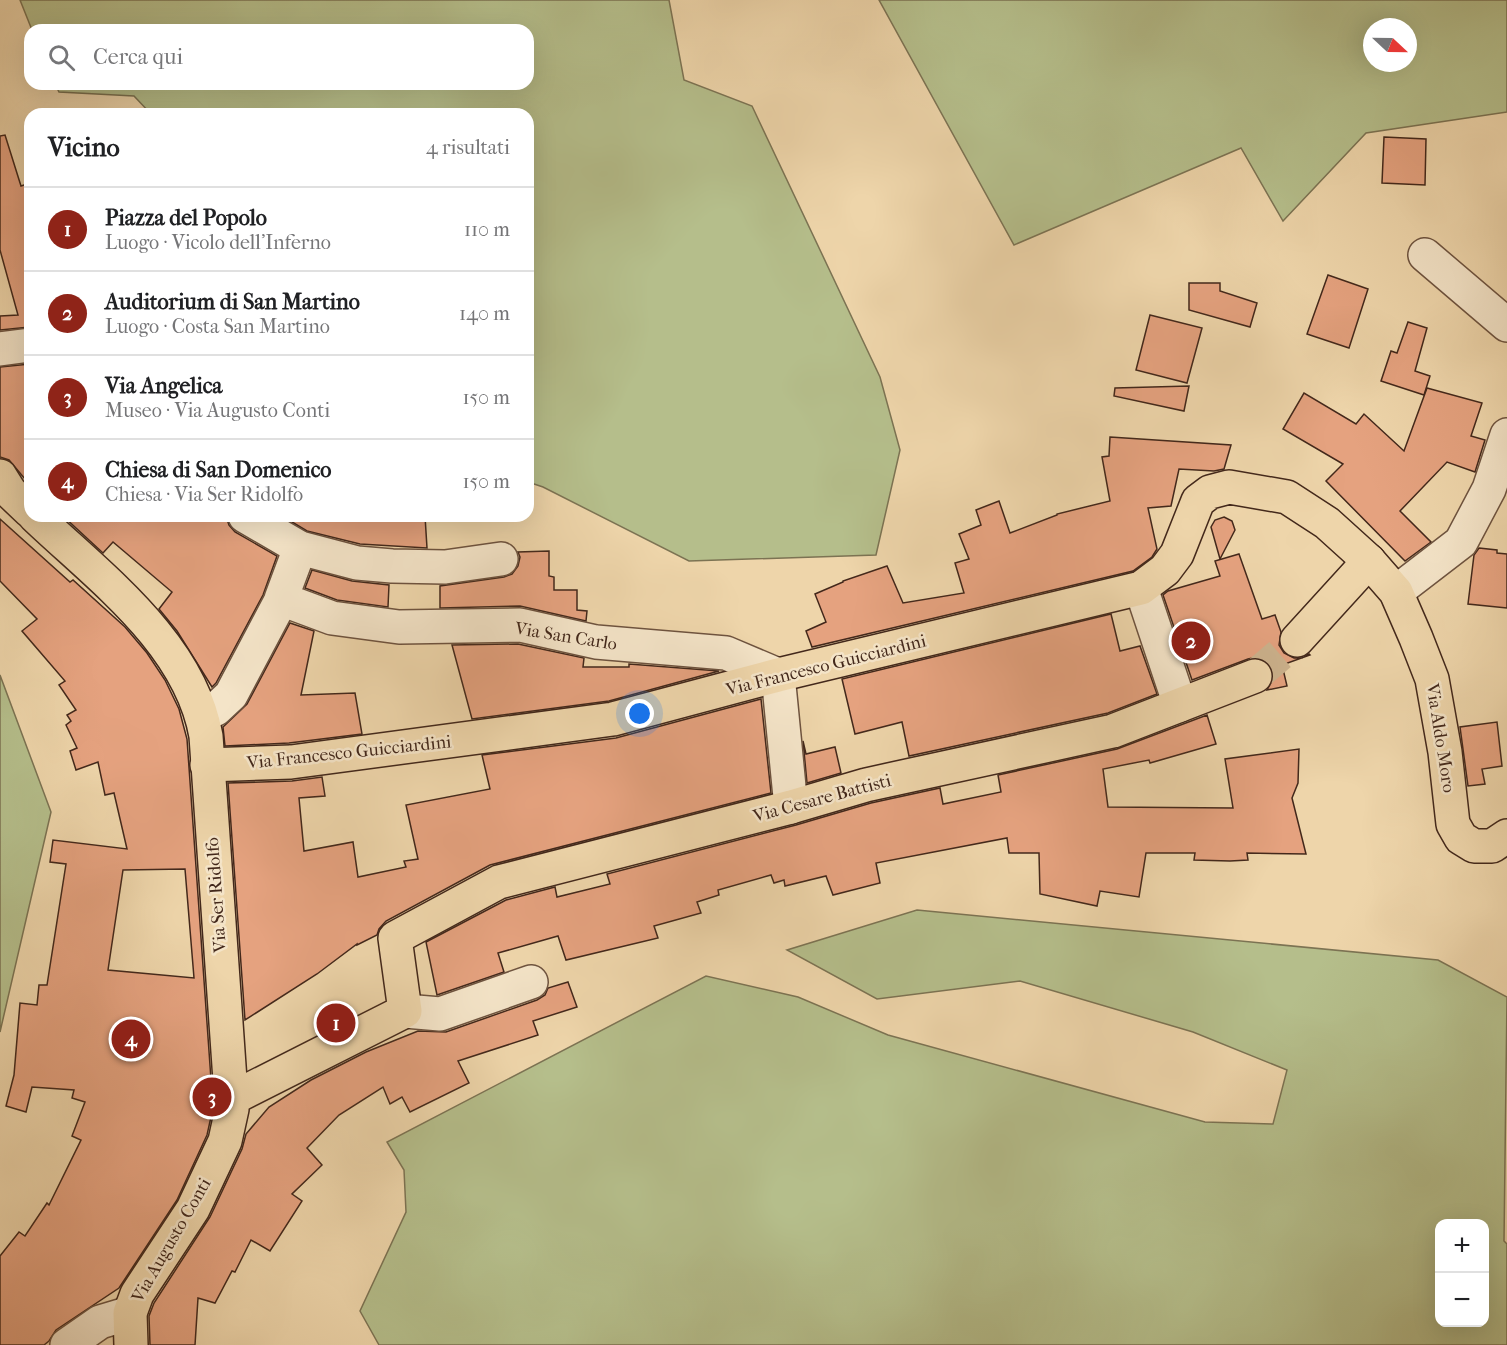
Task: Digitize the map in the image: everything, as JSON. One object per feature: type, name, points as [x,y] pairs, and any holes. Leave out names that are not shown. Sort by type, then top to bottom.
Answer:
[{"type":"main road","points":[[0,476],[10,492],[24,505]]},
{"type":"main road","name":"Via Francesco Guicciardini","points":[[207,765],[291,767],[613,719],[778,675],[1141,588],[1165,570],[1177,554],[1198,501],[1210,492],[1229,487],[1287,497],[1327,523],[1369,561]]},
{"type":"main road","name":"Via Ser Ridolfo","points":[[41,522],[125,600],[163,644],[181,670],[195,696],[202,716],[206,736],[231,1099]]},
{"type":"main road","name":"Via Aldo Moro","points":[[1369,561],[1396,592],[1432,679],[1445,752],[1454,824],[1461,838],[1474,846],[1492,846],[1507,836]]},
{"type":"main road","points":[[1297,640],[1369,561]]},
{"type":"main road","name":"Via Cesare Battisti","points":[[405,1011],[395,938],[499,882],[791,807],[866,785],[1113,731],[1255,676]]},
{"type":"main road","points":[[231,1099],[405,1011]]},
{"type":"main road","name":"Via Augusto Conti","points":[[130,1313],[137,1294],[192,1209],[225,1142],[232,1109],[231,1099]]},
{"type":"main road","points":[[130,1313],[131,1345]]},
{"type":"street","points":[[1425,255],[1507,325]]},
{"type":"street","points":[[0,349],[24,346]]},
{"type":"street","points":[[1396,592],[1461,542],[1489,489],[1507,435]]},
{"type":"street","points":[[254,522],[300,548],[357,563],[445,567],[501,559]]},
{"type":"street","points":[[202,716],[216,709],[231,695],[280,603],[300,548]]},
{"type":"street","points":[[1141,588],[1180,705]]},
{"type":"street","name":"Via San Carlo","points":[[280,603],[332,618],[399,627],[520,626],[596,642],[726,653],[778,675]]},
{"type":"street","points":[[778,675],[791,807]]},
{"type":"street","points":[[405,1011],[440,1014],[531,982]]},
{"type":"street","name":"Via Augusto Conti","points":[[67,1345],[100,1322],[130,1313]]},
{"type":"green space","points":[[20,0],[669,0],[684,80],[752,106],[880,377],[900,450],[876,555],[689,561],[534,484],[534,108],[145,108],[134,96],[59,92],[58,90],[534,90],[534,24],[30,24]]},
{"type":"green space","points":[[879,0],[1507,0],[1507,112],[1366,133],[1283,221],[1241,148],[1014,245]]},
{"type":"green space","points":[[0,675],[51,812],[0,1032]]},
{"type":"green space","points":[[917,910],[1438,960],[1507,997],[1504,1241],[1507,1244],[1507,1345],[379,1345],[360,1311],[406,1212],[404,1170],[387,1142],[706,976],[798,997],[888,1035],[1205,1122],[1273,1124],[1287,1070],[1193,1032],[1020,981],[877,999],[787,950]]},
{"type":"building","points":[[5,135],[21,186],[24,185],[24,328],[0,330],[0,316],[18,315],[0,250],[0,136]]},
{"type":"building","points":[[1384,137],[1426,139],[1425,185],[1382,183]]},
{"type":"building","points":[[1328,275],[1368,289],[1349,348],[1307,334]]},
{"type":"building","points":[[1189,283],[1220,283],[1220,291],[1257,303],[1250,327],[1189,310]]},
{"type":"building","points":[[1150,315],[1202,328],[1187,383],[1136,370]]},
{"type":"building","points":[[1408,322],[1427,328],[1415,371],[1430,376],[1424,395],[1381,381],[1391,351],[1397,353]]},
{"type":"building","points":[[24,365],[24,478],[9,460],[0,457],[0,367]]},
{"type":"building","points":[[1189,386],[1184,411],[1114,396],[1115,388]]},
{"type":"building","points":[[1427,388],[1482,403],[1471,436],[1485,440],[1475,472],[1447,462],[1400,511],[1431,542],[1405,561],[1326,481],[1343,464],[1283,429],[1304,393],[1356,424],[1364,414],[1404,451]]},
{"type":"building","points":[[1110,437],[1231,445],[1224,469],[1214,471],[1179,469],[1171,506],[1148,508],[1157,549],[1152,557],[1133,571],[812,647],[806,631],[826,622],[815,594],[843,581],[887,566],[903,603],[964,593],[955,563],[969,559],[959,534],[981,525],[976,510],[999,501],[1010,533],[1057,514],[1110,501],[1102,457],[1109,456]]},
{"type":"building","points":[[1224,517],[1232,521],[1235,530],[1220,559],[1211,527],[1215,520]]},
{"type":"building","points":[[0,519],[70,582],[73,580],[125,627],[147,653],[165,680],[179,709],[187,739],[213,1108],[207,1135],[177,1200],[119,1288],[56,1330],[44,1345],[0,1345],[0,1256],[19,1232],[25,1236],[47,1203],[49,1205],[81,1140],[72,1136],[85,1102],[72,1098],[74,1090],[32,1087],[26,1112],[6,1106],[14,1075],[20,1003],[37,1005],[39,985],[47,985],[66,864],[50,862],[53,840],[127,849],[114,793],[105,795],[98,762],[76,770],[70,751],[77,748],[66,725],[71,721],[67,715],[76,710],[59,685],[65,681],[22,631],[37,619],[0,581]],"holes":[[[185,869],[194,978],[108,970],[123,870]]]},
{"type":"building","points":[[69,522],[228,522],[235,532],[277,556],[263,595],[212,687],[177,631],[159,609],[172,592],[113,542],[103,553]]},
{"type":"building","points":[[292,522],[425,522],[427,548],[360,544],[307,531]]},
{"type":"building","points":[[1479,548],[1497,550],[1497,553],[1507,554],[1507,608],[1468,604],[1474,555]]},
{"type":"building","points":[[549,551],[549,576],[554,577],[554,590],[577,590],[577,610],[587,611],[586,621],[520,606],[440,608],[440,586],[504,577],[512,574],[518,566],[520,557],[518,552]]},
{"type":"building","points":[[1239,554],[1262,619],[1275,615],[1281,632],[1279,645],[1284,653],[1294,658],[1302,658],[1282,665],[1287,686],[1267,690],[1273,679],[1273,670],[1267,662],[1257,657],[1192,680],[1163,595],[1168,591],[1220,576],[1215,561]]},
{"type":"building","points":[[312,570],[352,581],[389,585],[388,607],[337,600],[305,588]]},
{"type":"building","points":[[1111,614],[1120,651],[1140,646],[1157,694],[1108,713],[909,756],[902,722],[855,734],[842,679]]},
{"type":"building","points":[[290,623],[314,631],[301,695],[355,693],[362,734],[289,743],[225,746],[223,727],[247,704]]},
{"type":"building","points":[[518,644],[584,658],[583,667],[629,667],[629,664],[719,671],[609,701],[472,719],[452,645]]},
{"type":"building","points":[[761,699],[771,793],[490,865],[386,921],[377,935],[357,944],[317,974],[245,1020],[228,783],[292,781],[322,777],[325,796],[299,798],[304,851],[353,842],[358,877],[406,867],[404,861],[418,859],[406,805],[490,789],[482,755],[616,738]]},
{"type":"building","points":[[1207,715],[1216,744],[1150,763],[1149,760],[1103,769],[1108,807],[1233,808],[1225,759],[1299,749],[1298,783],[1292,798],[1306,854],[1247,853],[1248,860],[1230,861],[1194,860],[1195,853],[1146,853],[1139,897],[1100,891],[1097,906],[1040,894],[1039,853],[1009,853],[1007,838],[876,863],[880,883],[833,895],[826,876],[785,886],[784,880],[774,883],[771,875],[718,890],[719,895],[697,902],[701,913],[654,926],[658,938],[566,960],[558,936],[498,953],[504,972],[437,995],[426,942],[506,900],[555,887],[557,897],[610,884],[607,874],[871,803],[940,788],[943,804],[1001,792],[998,775],[1117,749]]},
{"type":"building","points":[[1497,722],[1502,766],[1482,769],[1485,784],[1468,786],[1460,727]]},
{"type":"building","points":[[803,741],[806,754],[835,747],[841,773],[807,783]]},
{"type":"building","points":[[568,982],[577,1007],[533,1021],[538,1035],[458,1061],[469,1083],[410,1112],[402,1097],[390,1104],[383,1087],[339,1115],[307,1148],[322,1165],[292,1194],[302,1201],[270,1251],[251,1240],[235,1272],[232,1271],[215,1303],[198,1298],[195,1345],[150,1345],[149,1316],[154,1303],[210,1217],[242,1149],[246,1134],[269,1107],[311,1080],[366,1052],[418,1031],[446,1032],[537,1000],[545,995],[548,988]]},
{"type":"tunnel","points":[[1255,676],[1297,640]]},
{"type":"place","name":"Auditorium di San Martino","points":[[1191,641]]},
{"type":"place","name":"Piazza del Popolo","points":[[336,1023]]},
{"type":"place","name":"Chiesa di San Domenico","points":[[131,1039]]},
{"type":"place","name":"Via Angelica","points":[[212,1097]]}]
